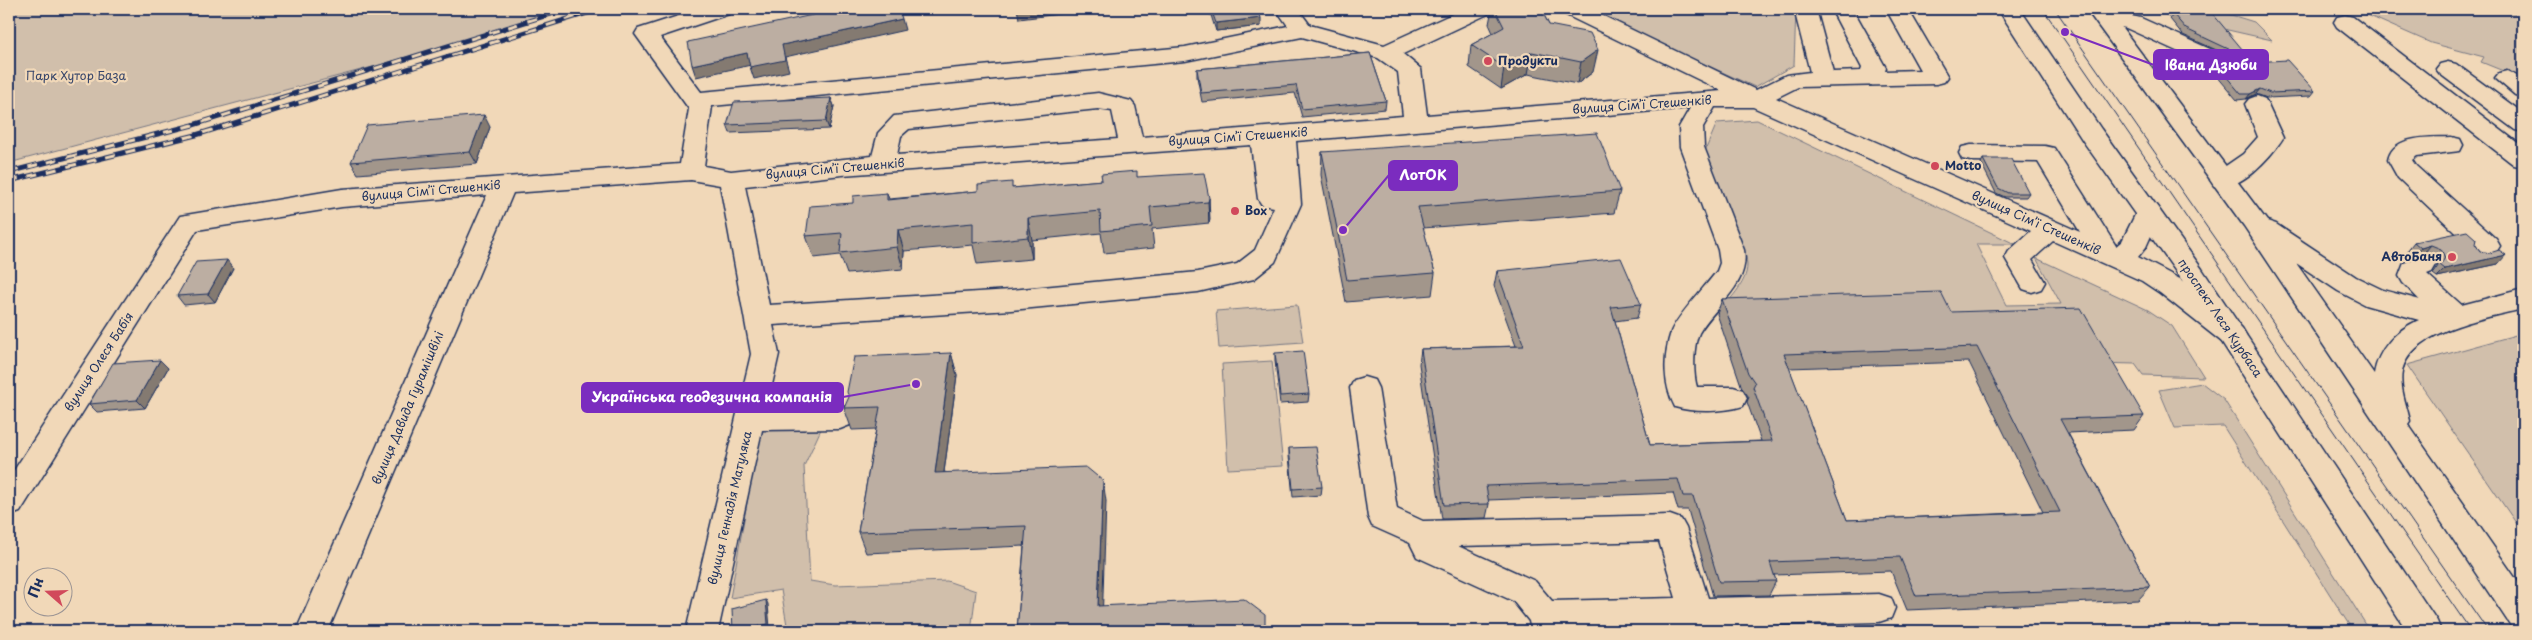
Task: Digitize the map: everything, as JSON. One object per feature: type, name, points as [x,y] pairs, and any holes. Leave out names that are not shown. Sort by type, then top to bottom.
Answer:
[{"type":"street","points":[[691,172],[701,108],[646,34],[721,9]]},
{"type":"street","points":[[1287,9],[1302,30]]},
{"type":"street","points":[[1386,53],[1480,9]]},
{"type":"street","points":[[1572,9],[1756,99],[1794,80],[1936,77],[1897,9]]},
{"type":"street","points":[[1805,9],[1824,80]]},
{"type":"street","points":[[1842,9],[1874,68],[1870,79]]},
{"type":"street","name":"проспект Леся Курбаса","points":[[2009,9],[2092,134],[2233,336],[2425,631]]},
{"type":"street","points":[[2100,13],[2133,23],[2222,63]]},
{"type":"street","points":[[2100,13],[2253,220],[2522,613]]},
{"type":"street","points":[[2346,22],[2523,159]]},
{"type":"street","points":[[695,100],[1185,54],[1302,30],[1386,53],[1409,69],[1416,123]]},
{"type":"street","points":[[2448,69],[2523,124]]},
{"type":"street","points":[[1707,99],[1691,128],[1692,147],[1731,250],[1733,263],[1730,274],[1685,332],[1679,373],[1685,400],[1733,398]]},
{"type":"street","name":"вулиця Сімʼї Стешенків","points":[[189,222],[342,198],[504,185],[691,172],[731,179],[883,164],[1272,135],[1707,99],[1756,99],[2112,257],[2170,286],[2233,336]]},
{"type":"street","points":[[883,164],[890,133],[902,122],[1098,101],[1123,106],[1132,145]]},
{"type":"street","points":[[2223,180],[2252,160],[2270,138],[2257,104]]},
{"type":"street","points":[[757,316],[1011,300],[1198,282],[1245,272],[1266,255],[1276,230],[1272,135]]},
{"type":"street","points":[[2451,145],[2411,148],[2401,155],[2400,160],[2408,172],[2487,246],[2482,250]]},
{"type":"street","points":[[1971,153],[2046,154],[2112,257],[2133,247],[2148,214]]},
{"type":"street","name":"вулиця Геннадія Матуляка","points":[[702,631],[765,354],[731,179]]},
{"type":"street","name":"вулиця Давида Гурамішвілі","points":[[312,631],[504,185]]},
{"type":"street","points":[[2253,220],[2314,263],[2361,291],[2400,306],[2450,316]]},
{"type":"street","name":"вулиця Олеся Бабія","points":[[9,503],[189,222]]},
{"type":"street","points":[[2032,282],[2018,258],[2049,229]]},
{"type":"street","points":[[2423,265],[2413,270],[2412,276],[2450,316]]},
{"type":"street","points":[[2396,428],[2388,373],[2392,358],[2400,346],[2450,316],[2523,299]]},
{"type":"street","points":[[1364,388],[1383,517],[1421,534],[1670,528],[1698,613]]},
{"type":"street","points":[[750,419],[840,417]]},
{"type":"street","points":[[1421,534],[1428,548],[1488,573],[1524,591],[1545,624],[1698,613],[1880,608]]},
{"type":"green space","name":"Парк Хутор База","points":[[9,9],[567,9],[380,65],[9,163]]},
{"type":"green space","points":[[1583,9],[1796,9],[1794,65],[1755,87]]},
{"type":"green space","points":[[2160,9],[2212,9],[2254,22],[2272,40],[2219,28],[2207,16],[2169,18]]},
{"type":"green space","points":[[2346,9],[2523,9],[2523,79],[2481,62],[2484,57],[2431,43],[2365,14]]},
{"type":"green space","points":[[1757,120],[2015,244],[1976,244],[2006,305],[2061,304],[2036,258],[2148,310],[2172,326],[2204,377],[2143,375],[2135,364],[2095,363],[1717,314],[1744,279],[1747,265],[1735,228],[1702,158],[1717,123]]},
{"type":"green space","points":[[1297,305],[1303,342],[1219,348],[1216,311]]},
{"type":"green space","points":[[2523,333],[2523,533],[2407,365]]},
{"type":"green space","points":[[1272,361],[1283,466],[1228,469],[1222,364]]},
{"type":"green space","points":[[2202,383],[2224,400],[2370,631],[2353,631],[2223,426],[2175,428],[2159,390]]},
{"type":"green space","points":[[761,424],[822,427],[804,466],[810,581],[835,585],[947,581],[976,591],[971,631],[788,631],[781,590],[730,598]]},
{"type":"building","points":[[840,9],[899,9],[902,19],[782,45],[785,60],[750,67],[747,53],[692,65],[688,42]]},
{"type":"building","points":[[1211,9],[1258,9],[1261,18],[1216,23]]},
{"type":"building","points":[[1495,9],[1541,9],[1549,25],[1590,33],[1598,50],[1581,62],[1532,52],[1504,67],[1471,45],[1504,27]]},
{"type":"building","points":[[2212,13],[2253,62],[2287,60],[2315,91],[2270,93],[2260,89],[2250,94],[2241,94],[2215,63],[2225,66],[2234,64],[2238,59],[2235,52],[2186,29],[2173,14]]},
{"type":"building","points":[[1370,53],[1386,101],[1302,109],[1296,85],[1201,93],[1197,69]]},
{"type":"building","points":[[831,98],[826,121],[727,125],[734,102]]},
{"type":"building","points":[[484,115],[470,152],[351,162],[367,125]]},
{"type":"building","points":[[1597,133],[1620,191],[1418,207],[1435,273],[1347,280],[1322,152]]},
{"type":"building","points":[[1983,159],[2011,159],[2029,193],[2008,193],[1998,188]]},
{"type":"building","points":[[1137,171],[1137,177],[1204,173],[1209,198],[1208,202],[1150,207],[1152,226],[1101,231],[1100,211],[1028,218],[1028,237],[973,243],[973,223],[898,230],[897,247],[840,253],[842,233],[806,236],[810,206],[853,203],[853,196],[887,193],[887,200],[978,191],[978,185],[1012,182],[1012,188],[1102,180],[1101,174]]},
{"type":"building","points":[[2467,231],[2476,239],[2475,244],[2480,251],[2490,253],[2499,250],[2506,255],[2445,269],[2440,265],[2445,258],[2441,249],[2431,245],[2421,248],[2414,242]]},
{"type":"building","points":[[1621,258],[1641,304],[1611,307],[1650,445],[1772,441],[1753,387],[1755,383],[1748,373],[1722,299],[1941,292],[1951,312],[2081,308],[2144,416],[2060,419],[2150,587],[1916,596],[1900,557],[1770,562],[1776,581],[1719,582],[1693,496],[1683,496],[1678,479],[1486,486],[1489,504],[1444,505],[1421,349],[1524,346],[1497,271]],"holes":[[[1977,347],[2060,512],[1847,520],[1784,354]]]},
{"type":"building","points":[[227,260],[208,294],[177,296],[196,262]]},
{"type":"building","points":[[1303,351],[1309,394],[1280,396],[1275,353]]},
{"type":"building","points":[[951,353],[935,473],[1086,467],[1103,481],[1098,606],[1244,599],[1265,615],[1265,631],[1017,631],[1026,526],[858,532],[880,407],[844,408],[849,397],[847,392],[854,357]]},
{"type":"building","points":[[160,360],[137,400],[89,404],[113,363]]},
{"type":"building","points":[[1316,447],[1322,487],[1293,489],[1289,448]]},
{"type":"building","points":[[766,600],[768,624],[733,631],[732,609]]},
{"type":"tram line","points":[[2043,9],[2471,631]]},
{"type":"tram line","points":[[2055,9],[2488,631]]},
{"type":"railway","points":[[9,172],[193,125],[567,9]]},
{"type":"railway","points":[[9,181],[196,135],[600,9]]},
{"type":"place","name":"Івана Дзюби","points":[[2065,32]]},
{"type":"place","name":"Продукти","points":[[1488,61]]},
{"type":"place","name":"Motto","points":[[1935,166]]},
{"type":"place","name":"Box","points":[[1235,211]]},
{"type":"place","name":"ЛотОК","points":[[1343,230]]},
{"type":"place","name":"АвтоБаня","points":[[2452,257]]},
{"type":"place","name":"Українська геодезична компанія","points":[[916,384]]}]
